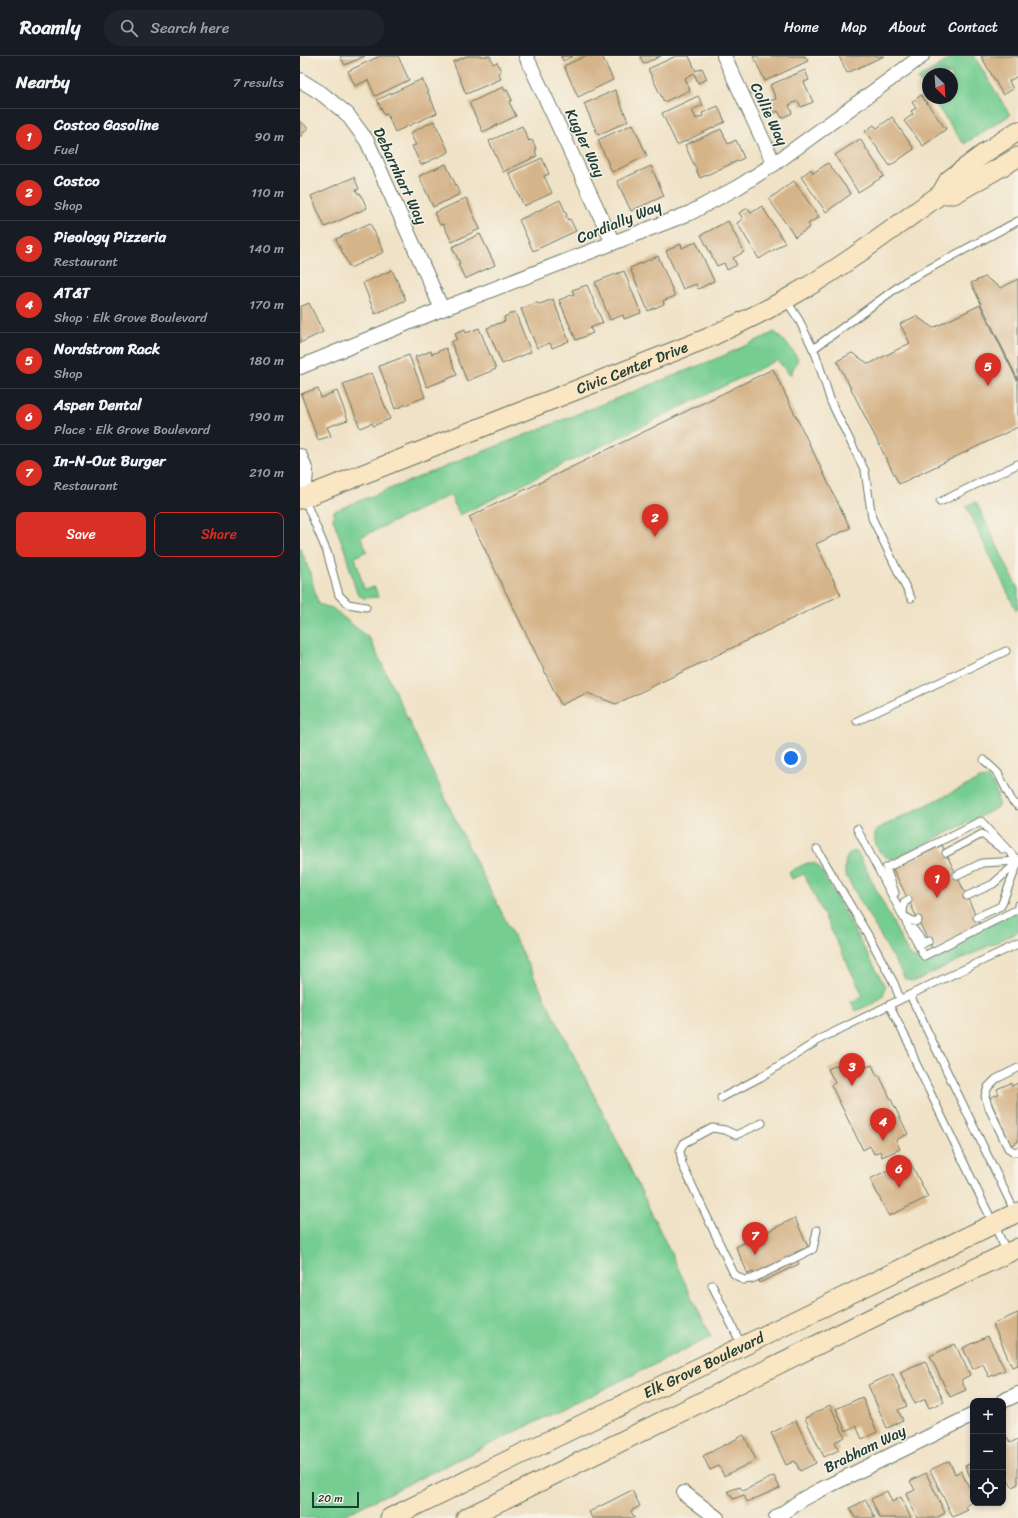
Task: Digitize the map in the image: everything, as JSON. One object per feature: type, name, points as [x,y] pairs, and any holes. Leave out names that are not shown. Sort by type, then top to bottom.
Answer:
[{"type":"main road","name":"Civic Center Drive","points":[[301,497],[708,338],[761,314],[833,270],[941,194],[949,180],[989,150],[1018,131]]},
{"type":"main road","name":"Civic Center Drive","points":[[941,194],[954,194],[1018,157]]},
{"type":"main road","name":"Elk Grove Boulevard","points":[[390,1518],[994,1224],[1017,1215]]},
{"type":"main road","points":[[466,1518],[881,1314],[1013,1251]]},
{"type":"street","name":"Kugler Way","points":[[526,56],[612,244]]},
{"type":"street","name":"Collie Way","points":[[724,56],[774,164]]},
{"type":"street","name":"Cordially Way","points":[[300,367],[442,309],[690,213],[738,187],[774,164],[922,56]]},
{"type":"street","name":"Debarnhart Way","points":[[300,80],[321,93],[347,114],[368,140],[442,309]]},
{"type":"street","points":[[300,456],[306,472],[301,497]]},
{"type":"street","points":[[1006,1400],[1018,1394]]},
{"type":"street","name":"Brabham Way","points":[[776,1518],[820,1490],[970,1417]]},
{"type":"street","points":[[684,1493],[717,1518]]},
{"type":"lane","points":[[813,349],[906,281],[1018,222]]},
{"type":"lane","points":[[786,299],[799,320],[813,349],[831,402],[865,471],[872,518],[911,598]]},
{"type":"lane","points":[[940,502],[1018,464]]},
{"type":"lane","points":[[301,497],[327,552],[339,595],[348,604],[366,607]]},
{"type":"lane","points":[[857,721],[1006,651]]},
{"type":"lane","points":[[984,760],[998,773],[1012,801],[1018,806]]},
{"type":"lane","points":[[928,941],[924,943],[902,916],[886,868],[980,821],[1018,862]]},
{"type":"lane","points":[[857,829],[924,956],[1018,909],[1018,905]]},
{"type":"lane","points":[[946,853],[982,834],[1018,862]]},
{"type":"lane","points":[[817,849],[826,861],[868,935],[894,983],[900,1000]]},
{"type":"lane","points":[[957,875],[982,863],[1018,862]]},
{"type":"lane","points":[[967,896],[993,884],[1018,862]]},
{"type":"lane","points":[[977,918],[1001,906],[1018,862]]},
{"type":"lane","points":[[897,878],[895,879],[902,916]]},
{"type":"lane","points":[[902,916],[904,902],[908,900]]},
{"type":"lane","points":[[902,916],[915,922],[918,920]]},
{"type":"lane","points":[[721,1098],[760,1077],[822,1038],[1018,944]]},
{"type":"lane","points":[[910,995],[1017,1215]]},
{"type":"lane","points":[[889,1005],[994,1224],[1013,1251]]},
{"type":"lane","points":[[1018,1068],[996,1079],[988,1087],[985,1096],[1008,1148],[1014,1152],[1018,1151]]},
{"type":"lane","points":[[762,1123],[736,1135],[725,1130],[712,1128],[684,1143],[680,1151],[682,1164],[734,1274],[743,1280],[752,1278],[813,1249],[817,1230]]},
{"type":"lane","points":[[712,1285],[742,1346]]},
{"type":"green space","points":[[954,56],[974,56],[1010,115],[964,144],[935,104],[958,104],[958,68],[935,68]]},
{"type":"green space","points":[[922,76],[922,85],[918,79]]},
{"type":"green space","points":[[775,332],[791,348],[798,359],[790,375],[777,360],[460,515],[450,495],[361,537],[367,551],[355,557],[364,589],[375,587],[378,597],[364,598],[358,595],[345,551],[333,519],[334,511],[723,356]]},
{"type":"green space","points":[[976,502],[1018,589],[1018,609],[1016,610],[966,506]]},
{"type":"green space","points":[[300,547],[310,573],[318,604],[332,608],[370,639],[466,842],[619,1145],[711,1337],[338,1518],[300,1518]]},
{"type":"green space","points":[[988,778],[995,788],[998,799],[998,806],[993,810],[894,859],[884,856],[881,853],[875,839],[877,829],[980,779]]},
{"type":"green space","points":[[853,851],[858,853],[907,951],[912,957],[920,959],[1018,911],[1018,932],[913,982],[905,979],[845,874],[845,864],[847,858]]},
{"type":"green space","points":[[807,863],[814,863],[820,868],[885,986],[883,996],[876,1002],[856,1011],[851,1002],[863,996],[804,874],[792,879],[789,872]]},
{"type":"building","points":[[340,56],[365,56],[345,65]]},
{"type":"building","points":[[380,56],[398,56],[409,80],[375,96],[368,80],[355,86],[348,71]]},
{"type":"building","points":[[467,56],[490,56],[493,64],[497,62],[501,71],[498,73],[501,79],[466,94],[453,62]]},
{"type":"building","points":[[561,56],[573,56],[563,61]]},
{"type":"building","points":[[585,56],[602,56],[613,80],[578,97],[564,66]]},
{"type":"building","points":[[640,56],[661,56],[643,64]]},
{"type":"building","points":[[676,56],[689,56],[696,71],[702,68],[707,79],[698,83],[694,73],[685,78],[690,90],[664,102],[648,69]]},
{"type":"building","points":[[753,56],[805,56],[808,61],[765,81]]},
{"type":"building","points":[[839,56],[884,56],[847,73]]},
{"type":"building","points":[[981,56],[1018,56],[1018,76],[1009,81],[1013,89],[1003,95]]},
{"type":"building","points":[[805,70],[809,80],[804,82],[813,102],[801,107],[798,101],[789,105],[792,113],[782,118],[778,111],[774,113],[769,101],[776,99],[770,85]]},
{"type":"building","points":[[422,79],[437,113],[395,132],[387,114],[384,115],[377,100]]},
{"type":"building","points":[[503,87],[505,91],[507,90],[512,100],[509,102],[516,116],[483,132],[469,103]]},
{"type":"building","points":[[615,90],[628,121],[598,135],[584,104]]},
{"type":"building","points":[[921,95],[922,104],[928,104],[946,129],[923,146],[904,121],[913,114],[911,111],[916,108],[912,102]]},
{"type":"building","points":[[698,96],[703,105],[692,110],[696,119],[703,116],[702,113],[718,106],[725,122],[677,145],[662,113]]},
{"type":"building","points":[[892,117],[914,149],[890,166],[865,131],[874,125],[877,128]]},
{"type":"building","points":[[300,121],[308,128],[300,137]]},
{"type":"building","points":[[434,121],[449,152],[421,165],[412,146],[416,145],[410,133]]},
{"type":"building","points":[[633,124],[647,156],[612,172],[598,140]]},
{"type":"building","points":[[522,126],[529,141],[532,140],[537,150],[535,151],[537,156],[503,172],[489,141]]},
{"type":"building","points":[[721,129],[728,144],[736,140],[744,158],[700,178],[685,145]]},
{"type":"building","points":[[860,139],[884,176],[858,192],[835,155]]},
{"type":"building","points":[[542,158],[549,174],[544,176],[552,193],[524,206],[509,173]]},
{"type":"building","points":[[828,163],[851,194],[826,212],[801,177],[811,169],[813,173]]},
{"type":"building","points":[[446,164],[460,194],[433,207],[419,176]]},
{"type":"building","points":[[651,166],[664,196],[631,211],[617,181]]},
{"type":"building","points":[[354,177],[359,189],[356,190],[358,194],[360,193],[367,208],[325,227],[311,196]]},
{"type":"building","points":[[794,181],[819,217],[808,224],[810,227],[795,237],[769,199]]},
{"type":"building","points":[[466,198],[480,229],[452,242],[443,224],[440,225],[434,213]]},
{"type":"building","points":[[560,200],[568,220],[570,219],[576,231],[533,251],[519,220]]},
{"type":"building","points":[[762,206],[785,243],[759,259],[737,223],[743,219],[739,213],[748,208],[751,213]]},
{"type":"building","points":[[728,221],[744,252],[733,258],[737,265],[727,270],[724,263],[717,266],[701,235]]},
{"type":"building","points":[[370,223],[384,252],[350,268],[336,239]]},
{"type":"building","points":[[480,234],[495,265],[465,279],[458,264],[460,263],[452,247]]},
{"type":"building","points":[[696,242],[714,281],[698,289],[696,284],[683,289],[666,251],[681,244],[682,248]]},
{"type":"building","points":[[658,256],[675,296],[663,301],[664,304],[648,311],[630,268]]},
{"type":"building","points":[[392,270],[406,300],[375,314],[363,283]]},
{"type":"building","points":[[624,271],[641,313],[624,319],[623,315],[610,320],[595,282]]},
{"type":"building","points":[[985,277],[1001,288],[1018,279],[1018,380],[971,283]]},
{"type":"building","points":[[587,285],[603,323],[590,328],[593,333],[576,340],[559,300],[574,294],[572,290]]},
{"type":"building","points":[[553,299],[569,341],[552,348],[550,343],[537,348],[521,309],[536,303],[540,304]]},
{"type":"building","points":[[309,303],[323,332],[300,343],[300,307]]},
{"type":"building","points":[[980,305],[1018,382],[1018,427],[899,484],[837,361],[852,353],[869,364],[910,343],[900,324],[916,316],[933,328]]},
{"type":"building","points":[[515,312],[531,352],[502,364],[487,328],[505,321],[504,317]]},
{"type":"building","points":[[479,328],[496,369],[467,381],[451,342],[457,339],[455,333],[465,329],[466,333]]},
{"type":"building","points":[[446,348],[457,375],[427,387],[415,357],[431,351],[432,354]]},
{"type":"building","points":[[409,355],[425,397],[395,409],[379,366]]},
{"type":"building","points":[[773,369],[850,528],[816,544],[841,595],[616,704],[587,693],[561,705],[469,517]]},
{"type":"building","points":[[372,373],[390,419],[373,426],[372,423],[360,428],[343,384]]},
{"type":"building","points":[[318,388],[321,398],[337,391],[348,420],[327,427],[331,436],[318,440],[301,394]]},
{"type":"building","points":[[942,845],[981,926],[933,950],[893,869]]},
{"type":"building","points":[[853,1058],[856,1064],[861,1061],[864,1068],[872,1065],[877,1076],[879,1075],[908,1134],[896,1140],[900,1149],[882,1157],[880,1151],[874,1154],[870,1146],[863,1150],[831,1085],[835,1083],[828,1069]]},
{"type":"building","points":[[1011,1083],[1012,1086],[1018,1083],[1018,1142],[1011,1145],[989,1098],[999,1094],[997,1089]]},
{"type":"building","points":[[900,1157],[903,1163],[909,1160],[928,1197],[889,1216],[870,1179],[890,1169],[887,1164]]},
{"type":"building","points":[[795,1218],[808,1247],[794,1253],[799,1264],[759,1283],[753,1272],[748,1274],[736,1247]]},
{"type":"building","points":[[1018,1313],[1018,1365],[1012,1367],[993,1324]]},
{"type":"building","points":[[988,1336],[1005,1370],[989,1377],[983,1364],[973,1369],[963,1348]]},
{"type":"building","points":[[955,1344],[970,1375],[961,1380],[966,1390],[950,1397],[930,1356]]},
{"type":"building","points":[[925,1361],[944,1402],[929,1408],[925,1399],[915,1404],[900,1372]]},
{"type":"building","points":[[893,1374],[907,1406],[898,1410],[903,1421],[887,1428],[868,1385]]},
{"type":"building","points":[[862,1397],[877,1432],[862,1439],[856,1426],[846,1431],[836,1409]]},
{"type":"building","points":[[830,1405],[845,1437],[835,1442],[839,1450],[824,1457],[805,1418]]},
{"type":"building","points":[[796,1421],[816,1463],[800,1471],[795,1461],[786,1465],[771,1433]]},
{"type":"building","points":[[744,1435],[756,1460],[724,1476],[719,1466],[710,1470],[703,1456]]},
{"type":"building","points":[[1006,1435],[1010,1443],[1018,1439],[1018,1484],[1012,1487],[1006,1476]]},
{"type":"building","points":[[949,1461],[955,1474],[961,1471],[970,1489],[970,1504],[966,1506],[968,1510],[953,1517],[930,1470]]},
{"type":"building","points":[[970,1464],[970,1476],[965,1466]]},
{"type":"building","points":[[926,1473],[945,1513],[936,1518],[917,1518],[906,1494],[915,1490],[910,1481]]},
{"type":"building","points":[[774,1476],[780,1488],[747,1502],[744,1495],[733,1499],[728,1491],[740,1487],[743,1491]]},
{"type":"building","points":[[632,1490],[640,1506],[631,1511],[634,1518],[592,1518],[589,1512]]},
{"type":"building","points":[[887,1491],[892,1502],[901,1497],[911,1518],[880,1518],[871,1499]]},
{"type":"building","points":[[866,1500],[875,1518],[855,1518],[850,1508]]},
{"type":"place","name":"Nordstrom Rack","points":[[988,386]]},
{"type":"place","name":"Costco","points":[[655,537]]},
{"type":"place","name":"Costco Gasoline","points":[[937,898]]},
{"type":"place","name":"Pieology Pizzeria","points":[[852,1086]]},
{"type":"place","name":"AT&T","points":[[883,1141]]},
{"type":"place","name":"Aspen Dental","points":[[899,1188]]},
{"type":"place","name":"In-N-Out Burger","points":[[755,1255]]}]
